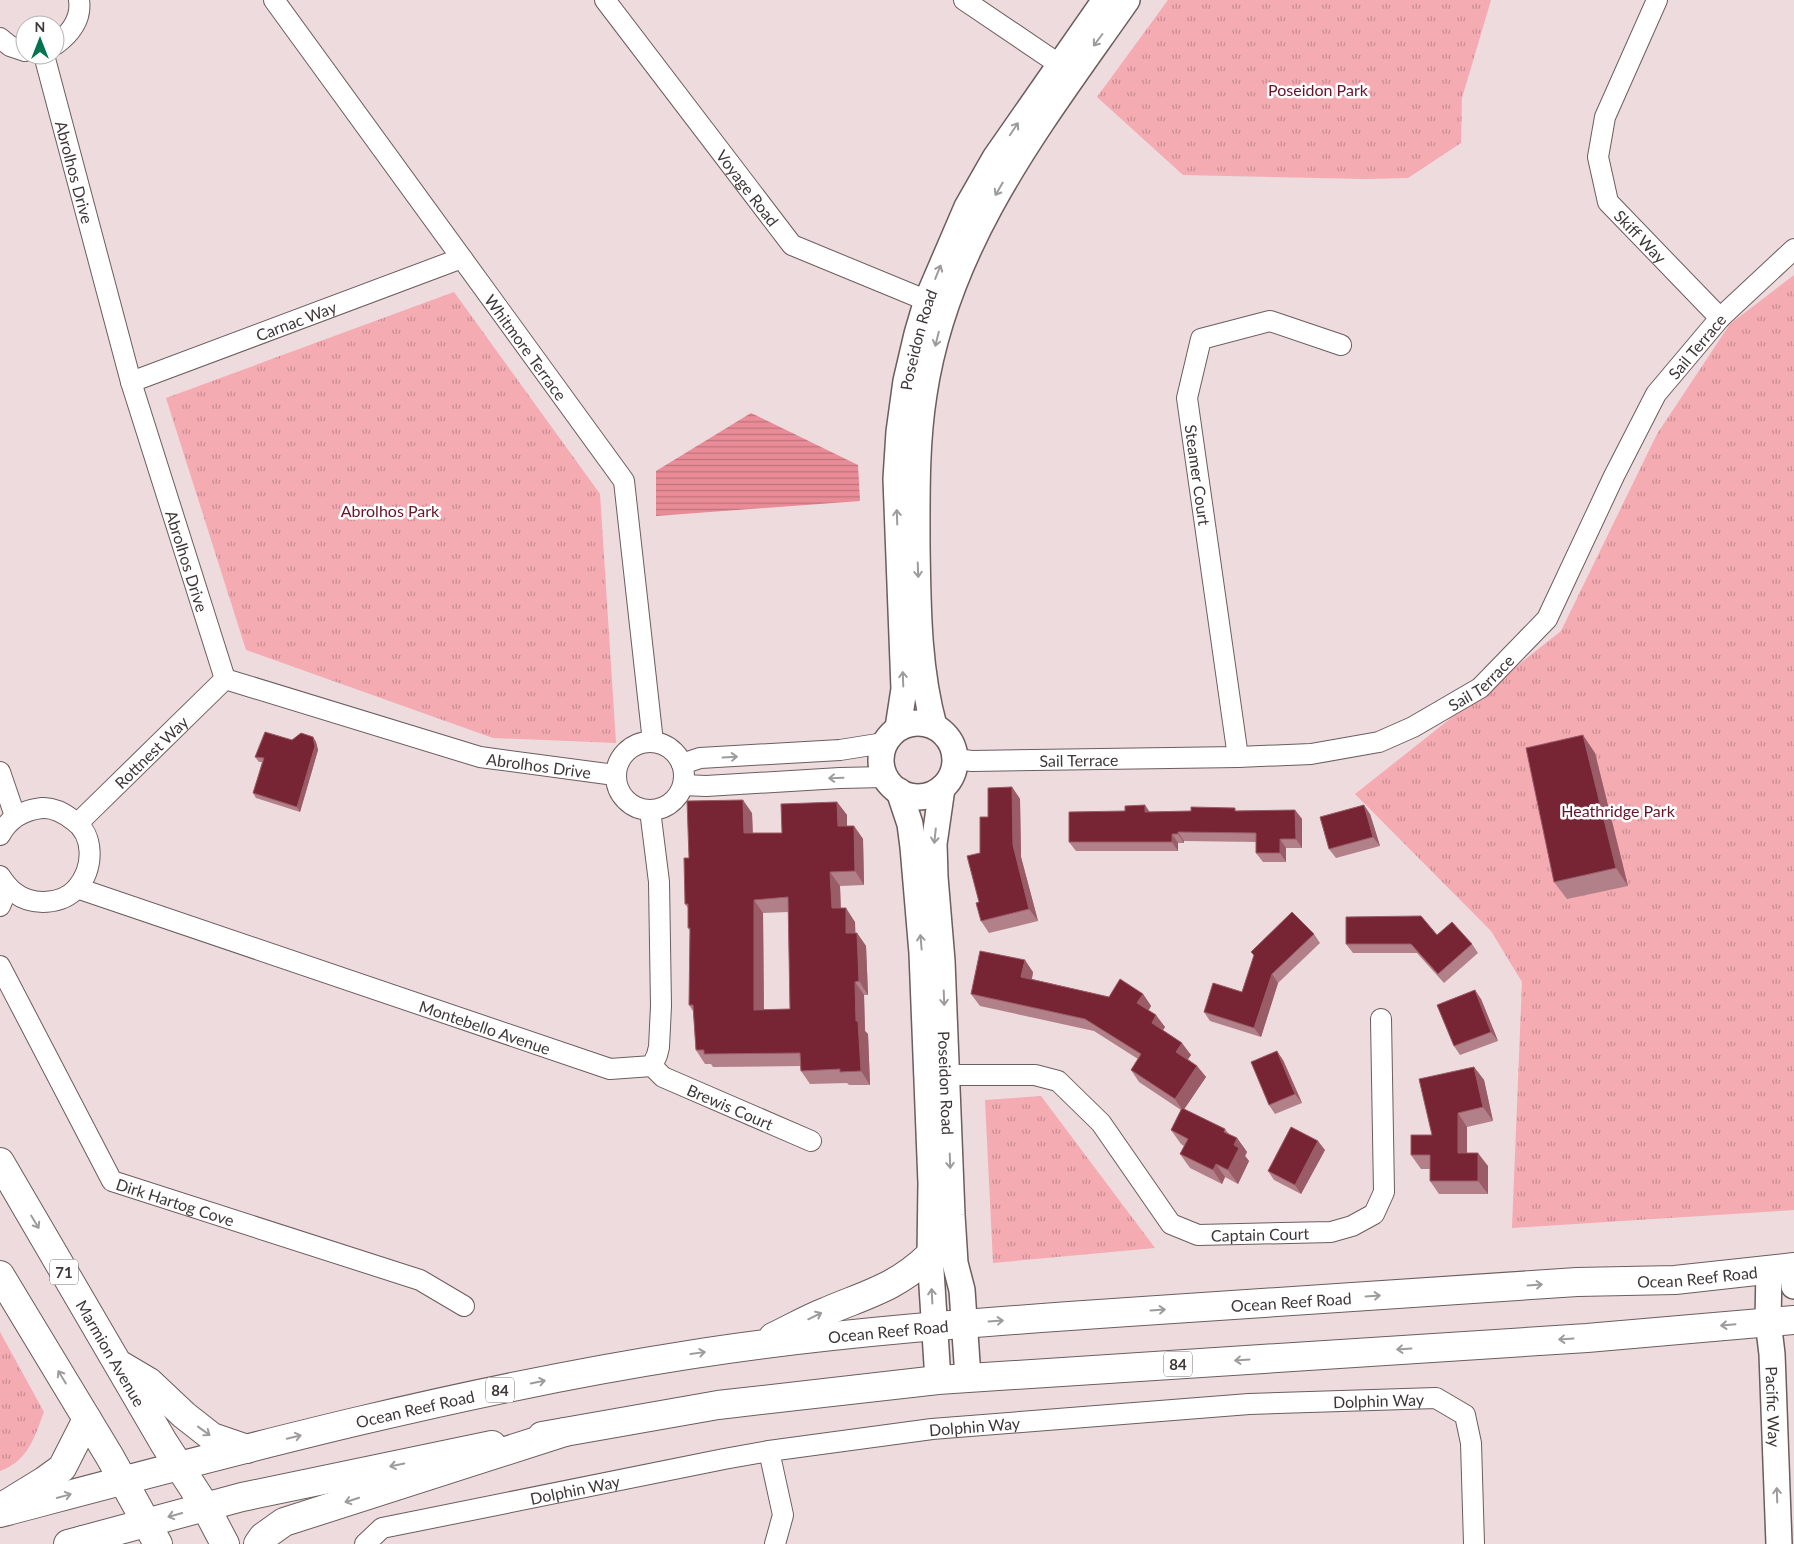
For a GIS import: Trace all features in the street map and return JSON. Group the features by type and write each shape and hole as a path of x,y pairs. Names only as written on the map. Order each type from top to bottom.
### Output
{"main road":[{"name":"Marmion Avenue","path":"0,1162 205,1506 225,1544"},
{"path":"756,1346 824,1312 886,1288 914,1270 930,1255"},
{"name":"Ocean Reef Road","path":"0,1513 123,1480 453,1399 670,1358 756,1346 933,1326 1577,1282 1675,1280 1787,1272"},
{"path":"0,1275 123,1480 152,1534"},
{"name":"84","path":"205,1506 565,1432 718,1405 968,1377 1587,1338 1781,1320"},
{"path":"119,1364 149,1382 184,1415 212,1437 247,1449"},
{"path":"0,1508 62,1468 87,1419"},
{"path":"258,1544 263,1537 284,1522 565,1432"},
{"path":"81,1543 152,1534 205,1506"}],"street":[{"path":"65,38 76,23 80,0"},
{"name":"Whitmore Terrace","path":"274,0 624,480 653,742"},
{"name":"Voyage Road","path":"605,0 792,244 936,304"},
{"path":"964,0 1067,69"},
{"name":"Poseidon Road","path":"1067,69 1105,0"},
{"name":"Poseidon Road","path":"934,726 922,669 917,498 919,433 936,304 967,207 994,158 1127,0"},
{"name":"Skiff Way","path":"1657,0 1605,117 1598,157 1608,202 1720,318"},
{"path":"0,38 15,48"},
{"name":"Abrolhos Drive","path":"47,65 130,382 225,679 480,756 615,775"},
{"name":"Sail Terrace","path":"955,759 1238,757 1310,754 1379,742 1413,728 1480,688 1547,619 1614,476 1656,394 1720,318 1794,249"},
{"name":"Carnac Way","path":"130,382 462,258"},
{"name":"Poseidon Road","path":"891,736 904,689 896,480 899,432 908,372 917,334 936,304"},
{"name":"Steamer Court","path":"1238,757 1187,398 1202,339 1270,321 1341,345"},
{"name":"Rottnest Way","path":"78,823 225,679"},
{"path":"682,764 700,758 840,750 891,736 916,722 934,726 942,732 954,749 955,759 952,776 942,788 928,796 913,796 892,784 840,778 706,786 683,784"},
{"path":"891,736 880,757 892,784"},
{"path":"642,742 653,742 664,744 673,750 682,764 683,784 679,794 669,804 660,809 636,808 625,800 617,788 615,775 620,759 627,750 642,742"},
{"path":"0,772 15,816"},
{"name":"Poseidon Road","path":"892,784 910,824 914,848 922,953 937,1075 955,1263 962,1290 968,1377"},
{"name":"Poseidon Road","path":"938,1380 933,1326 930,1255 931,1183 942,961 934,844 942,788"},
{"path":"0,835 5,826 15,816 30,809 46,808 62,812 78,823 87,837 90,853 88,870 77,888 64,898 48,902 31,901 16,894 4,881"},
{"path":"650,810 659,882 661,1006 659,1047 652,1066"},
{"path":"0,906 4,881"},
{"name":"Montebello Avenue","path":"77,888 610,1069 652,1066"},
{"name":"Dirk Hartog Cove","path":"0,966 112,1181 420,1280 464,1306"},
{"name":"Captain Court","path":"937,1075 1035,1075 1058,1081 1101,1123 1171,1224 1198,1235 1331,1232 1352,1226 1374,1214 1384,1192 1381,1019"},
{"name":"Brewis Court","path":"652,1066 663,1077 811,1141"},
{"name":"Pacific Way","path":"1779,1544 1772,1354 1781,1320 1787,1272"},
{"name":"Dolphin Way","path":"365,1544 382,1528 769,1451 932,1429 1249,1404 1436,1398 1465,1415 1471,1443 1474,1544"},
{"path":"769,1451 783,1515 775,1544"}],"green space":[{"name":"Poseidon Park","path":"1168,0 1491,0 1462,98 1461,143 1408,178 1366,179 1183,175 1097,97"},
{"name":"Heathridge Park","path":"1794,275 1794,1210 1512,1228 1522,982 1491,931 1355,794 1561,631 1657,434 1730,324"},
{"name":"Abrolhos Park","path":"454,292 600,494 616,743 493,738 246,650 166,398"},
{"path":"1041,1096 1155,1248 993,1263 985,1100"},
{"path":"0,1332 44,1412 29,1448 24,1455 10,1467 0,1471"}],"shaded area":[{"path":"751,413 858,465 860,501 656,516 656,471"}],"building":[{"path":"265,732 292,740 301,733 313,737 315,746 297,807 253,793 264,758 255,757"},
{"path":"1583,735 1616,868 1554,882 1526,748"},
{"path":"1012,787 1013,845 1029,909 981,921 976,903 979,902 967,856 980,853 980,817 988,817 988,788"},
{"path":"743,800 744,833 782,833 781,804 837,802 838,826 854,826 855,871 830,872 832,908 846,908 846,933 857,933 859,981 855,982 856,1021 858,1021 861,1071 840,1072 840,1069 801,1071 800,1053 704,1054 704,1050 696,1050 693,1005 689,1005 690,928 688,928 688,904 685,904 684,858 689,858 687,801","holes":["788,897 790,1009 754,1010 754,900"]},
{"path":"1145,805 1145,812 1191,811 1191,807 1235,808 1235,811 1295,810 1296,839 1280,839 1280,853 1256,853 1256,833 1178,832 1178,834 1172,834 1172,842 1069,842 1069,812 1125,811 1125,806"},
{"path":"1364,805 1373,837 1329,849 1320,817"},
{"path":"1292,912 1314,934 1272,974 1254,1028 1204,1012 1213,983 1242,992 1254,955 1251,952"},
{"path":"1421,916 1437,935 1452,922 1472,944 1438,974 1411,944 1346,944 1346,917"},
{"path":"980,951 1025,960 1021,977 1109,997 1120,979 1143,994 1137,1003 1156,1015 1152,1023 1182,1043 1176,1052 1197,1066 1175,1099 1131,1070 1141,1054 1085,1019 971,994"},
{"path":"1475,990 1491,1032 1454,1046 1437,1005"},
{"path":"1277,1051 1295,1094 1269,1105 1251,1062"},
{"path":"1474,1067 1483,1107 1458,1113 1458,1153 1478,1153 1478,1181 1430,1181 1430,1155 1411,1155 1411,1135 1432,1135 1419,1079"},
{"path":"1182,1108 1225,1129 1224,1132 1237,1138 1234,1145 1239,1148 1228,1170 1216,1164 1213,1170 1180,1154 1188,1139 1171,1130"},
{"path":"1291,1127 1318,1141 1295,1185 1268,1171"}]}
